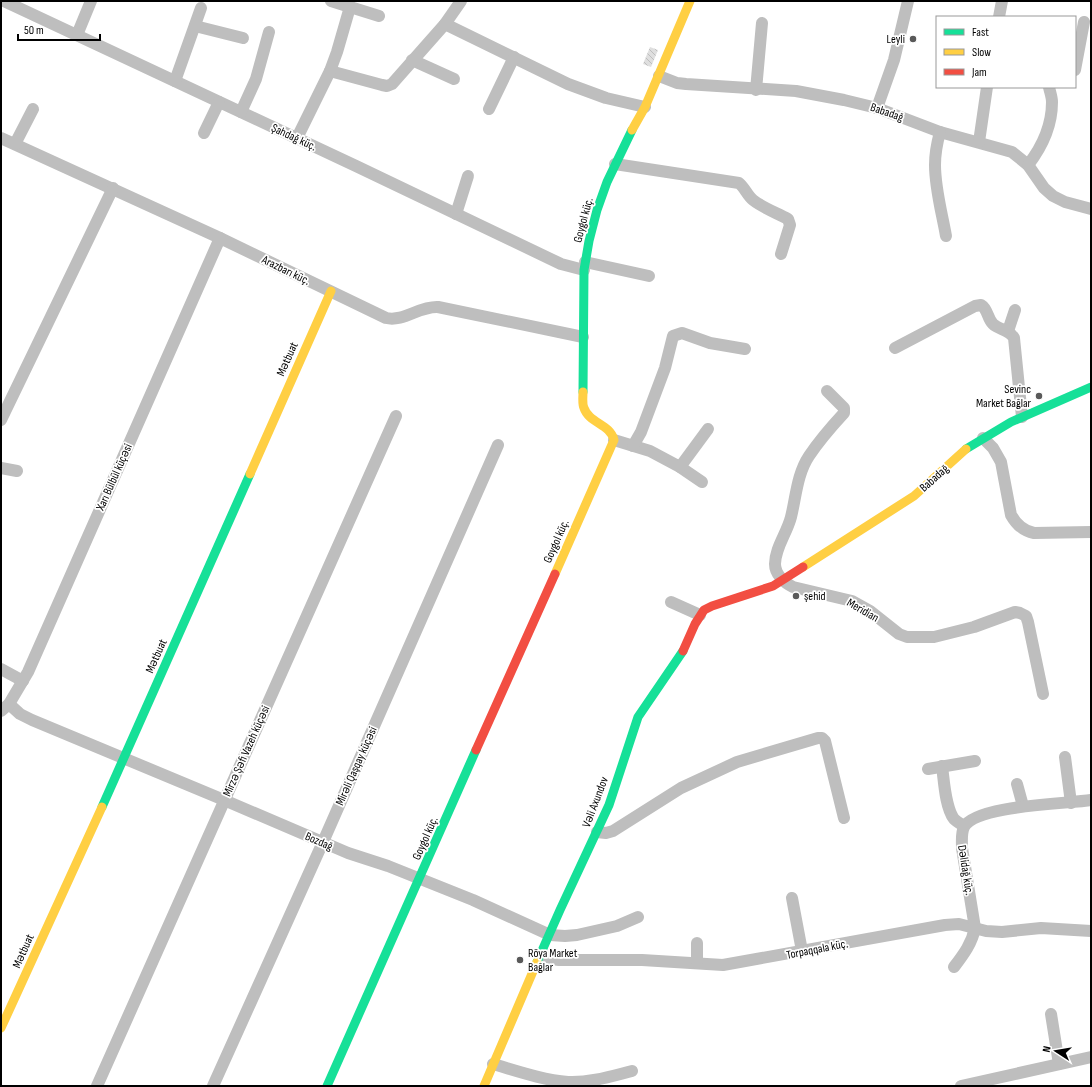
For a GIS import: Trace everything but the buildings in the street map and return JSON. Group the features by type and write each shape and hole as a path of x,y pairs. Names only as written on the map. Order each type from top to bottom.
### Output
{"street":[{"name":"Şahdağ küç.","path":"4,1 297,138 561,264 585,266 649,276"},
{"path":"78,35 91,1"},
{"path":"331,1 379,16"},
{"path":"330,71 386,86 392,84 445,24 461,1"},
{"name":"Goygol küç.","path":"327,1086 614,440 611,432 588,414 583,407 585,266 589,241 597,210 607,182 645,107 690,1"},
{"path":"877,108 896,54 908,1"},
{"path":"999,16 1002,1"},
{"path":"297,138 330,71 350,7"},
{"path":"175,81 201,8"},
{"path":"1076,65 1084,22"},
{"path":"756,90 762,23"},
{"path":"445,24 568,84 606,98 645,107"},
{"path":"195,26 243,38"},
{"path":"241,112 256,79 269,32"},
{"path":"489,109 514,57"},
{"path":"412,60 454,80"},
{"name":"Babadağ","path":"659,76 686,84 756,90 796,91 817,94 877,108 940,132 1012,152 1028,165 1044,188 1053,196 1065,202 1091,209"},
{"path":"979,142 987,88"},
{"path":"1028,165 1044,141 1050,123 1052,102 1049,88"},
{"path":"204,133 219,102"},
{"path":"15,144 33,109"},
{"path":"940,132 936,150 935,166 946,236"},
{"name":"Arazbarı küç.","path":"2,141 15,144 113,188 386,318 399,318 424,308 438,307 583,337"},
{"path":"615,164 739,183 754,201 788,219 790,225 781,254"},
{"path":"456,214 468,176"},
{"path":"1,420 113,188"},
{"name":"Xarı Bülbül küçəsi","path":"5,707 23,681 220,238"},
{"name":"Mətbuat","path":"1,1028 124,758 330,291"},
{"path":"895,348 978,305 983,306 993,324 1008,332 1014,338 1022,417"},
{"path":"1008,332 1015,310"},
{"path":"634,446 641,432 665,368 673,336 682,333 710,343 745,349"},
{"name":"Babadağ","path":"782,580 914,496 962,453 983,438 1022,417 1091,387"},
{"path":"671,602 700,615 708,607 764,590 782,580 775,568 776,560 791,518 802,470 808,456 844,413 844,408 827,391"},
{"name":"Mirzə Şəfi Vazeh küçəsi","path":"97,1086 396,416"},
{"path":"680,467 708,429"},
{"path":"983,438 993,448 1002,462 1011,515 1015,522 1027,531 1034,533 1091,532"},
{"path":"614,440 650,451 680,467 702,482"},
{"name":"Mirəli Qaşqay küçəsi","path":"213,1086 323,842 498,445"},
{"path":"1,468 17,470"},
{"name":"Meridian","path":"782,580 792,587 852,601 870,612 899,634 907,637 934,637 974,627 1009,613 1020,613 1026,616 1028,622 1043,694"},
{"name":"Vəli Axundov","path":"484,1086 541,954 614,792 638,717 681,655 700,615"},
{"path":"1,669 23,681"},
{"name":"Bozdağ","path":"5,707 32,720 348,853 388,866 472,900 550,935 577,935 617,926 638,917"},
{"path":"597,832 606,833 613,831 681,788 737,762 818,738 822,738 825,741 844,818"},
{"path":"1065,757 1072,803"},
{"path":"928,769 975,761"},
{"path":"942,766 948,804 955,820 964,826 970,820 987,813 1023,806 1072,803 1091,804"},
{"path":"1017,784 1023,806"},
{"name":"Dəlidağ küç.","path":"954,968 973,939 975,928 962,848 961,835 964,826"},
{"path":"792,898 802,951"},
{"name":"Torpaqqala küç.","path":"541,954 552,959 559,960 642,960 723,965 945,925 959,924 986,931 1002,932 1041,928 1091,931"},
{"path":"697,942 697,963"},
{"path":"1050,1014 1059,1064"},
{"path":"961,1086 1091,1057"},
{"path":"493,1064 544,1078 569,1082 594,1080 632,1071"}],"traffic: fast":[{"path":"583,392 584,270 589,241 597,210 607,182 632,130"},
{"path":"966,449 1011,422 1091,387"},
{"path":"102,807 250,474"},
{"path":"537,962 609,805 638,717 683,651"},
{"path":"327,1086 476,750"}],"traffic: slow":[{"path":"632,130 645,107 690,1"},
{"path":"250,474 331,291"},
{"path":"555,574 614,440 608,430 590,417 587,413 583,405 583,392"},
{"path":"803,567 914,496 966,449"},
{"path":"1,1028 102,807"},
{"path":"484,1086 537,962"}],"traffic: jam":[{"path":"683,651 695,624 704,610 773,586 803,567"},
{"path":"476,750 555,574"}],"place":[{"name":"Leyli","path":"913,39"},
{"name":"Sevinc Market Bağlar","path":"1039,396"},
{"name":"şehid","path":"796,596"},
{"name":"Röya Market Bağlar","path":"520,960"}]}
